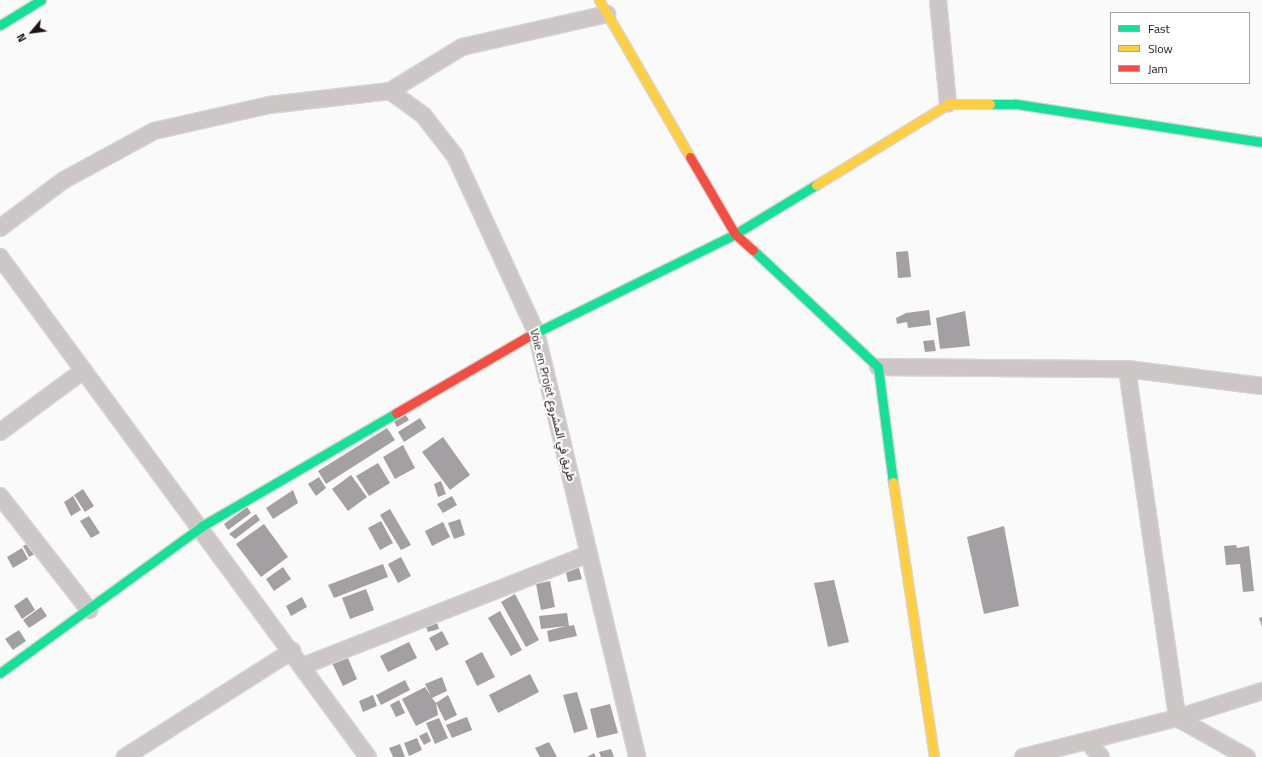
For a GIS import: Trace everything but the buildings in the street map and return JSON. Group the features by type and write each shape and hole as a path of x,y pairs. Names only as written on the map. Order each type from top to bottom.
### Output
{"street":[{"path":"0,26 41,0"},
{"path":"599,0 735,234 878,367 916,653 934,757"},
{"path":"938,0 948,104"},
{"path":"0,228 64,180 154,131 269,105 390,91 462,47 607,14"},
{"name":"Voie en Projet طريق في المشروع","path":"390,91 423,115 455,156 536,332 637,757"},
{"path":"0,673 89,610 202,526 536,332 735,234 948,104 1016,104 1262,142"},
{"path":"0,257 202,526 368,757"},
{"path":"878,367 1127,370 1262,386"},
{"path":"0,432 84,370"},
{"path":"1127,370 1177,718"},
{"path":"0,496 89,610"},
{"path":"303,666 589,554"},
{"path":"125,757 292,651"},
{"path":"1023,757 1177,718 1262,691"},
{"path":"1177,718 1247,757"},
{"path":"1087,741 1101,757"}],"traffic: fast":[{"path":"0,25 41,0"},
{"path":"990,104 1016,104 1262,142"},
{"path":"527,337 735,234 816,185"},
{"path":"753,250 878,367 893,482"},
{"path":"0,673 202,526 396,413"}],"traffic: slow":[{"path":"599,0 690,157"},
{"path":"816,185 948,104 990,104"},
{"path":"893,482 934,757"}],"traffic: jam":[{"path":"690,157 735,234 753,250"},
{"path":"396,413 527,337"}]}
